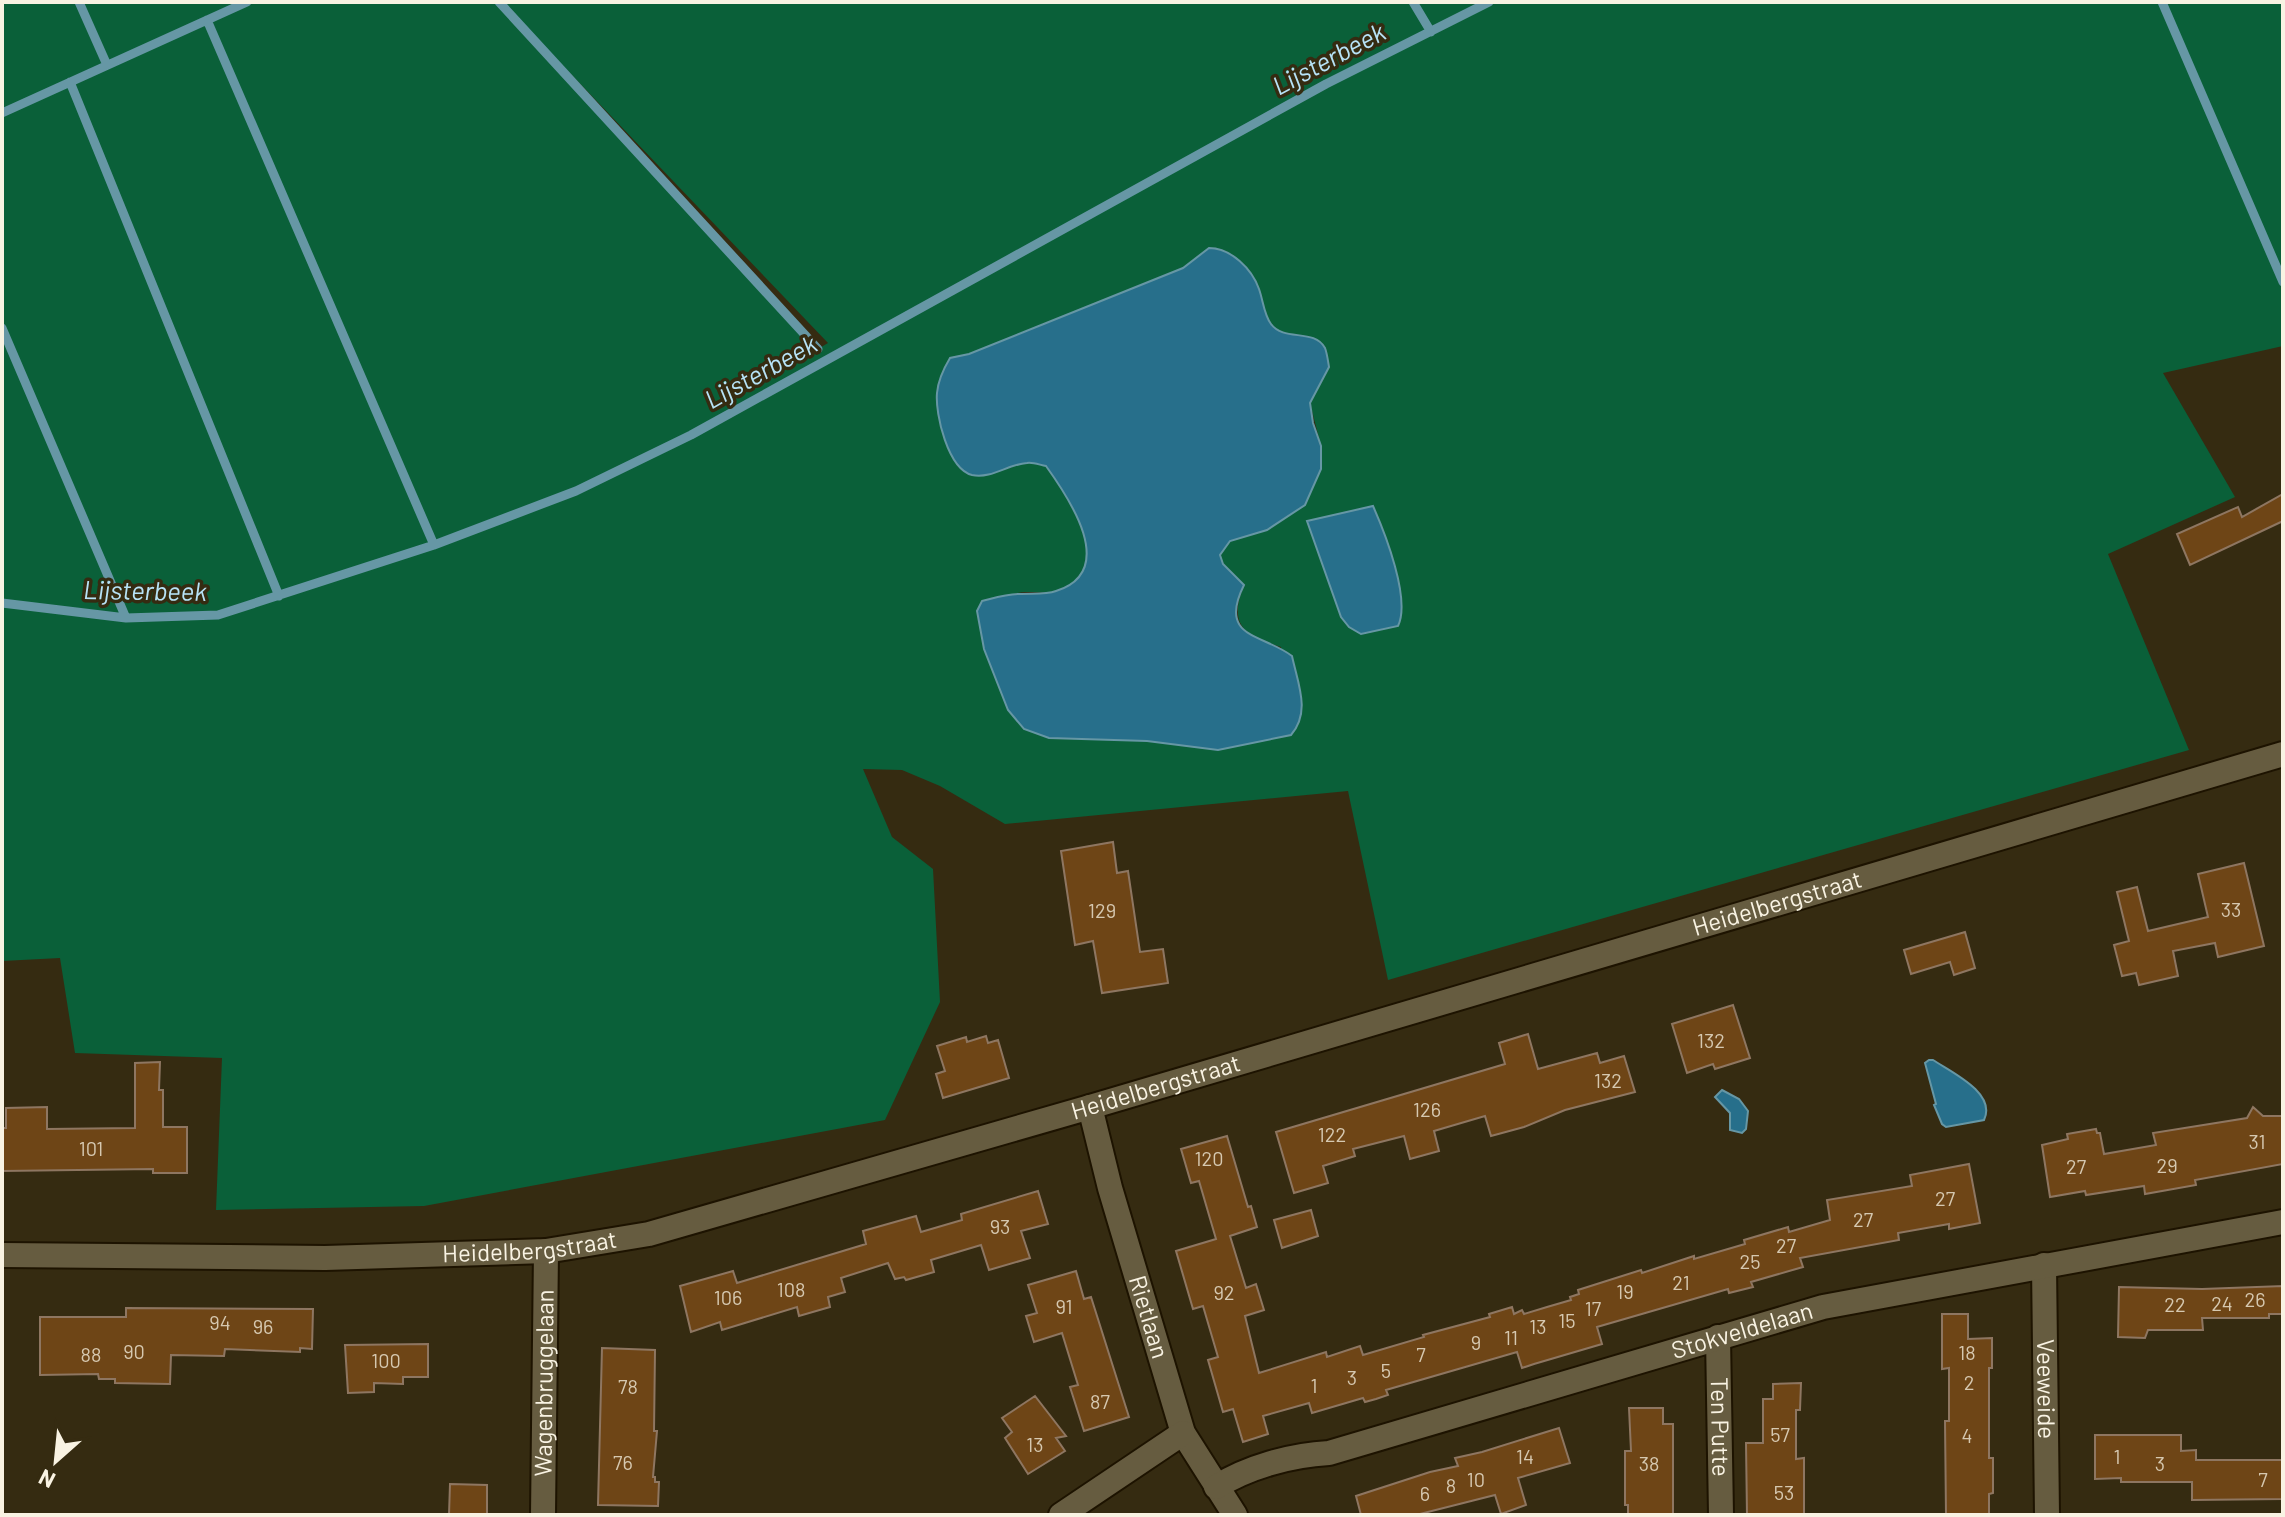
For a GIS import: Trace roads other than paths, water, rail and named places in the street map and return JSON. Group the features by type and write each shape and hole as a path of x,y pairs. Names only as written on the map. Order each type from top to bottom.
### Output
{"street":[{"name":"Heidelbergstraat","path":"2,1255 325,1258 546,1251 649,1234 1090,1107 2283,754"},
{"name":"Rietlaan","path":"1090,1107 1110,1188 1183,1433 1235,1515"},
{"name":"Stokveldelaan","path":"1216,1487 1234,1476 1304,1454 1329,1453 1823,1307 2283,1222"},
{"name":"Wagenbruggelaan","path":"543,1515 546,1251"},
{"name":"Veeweide","path":"2044,1265 2047,1515"},
{"name":"Ten Putte","path":"1718,1337 1721,1515"},
{"path":"1061,1515 1183,1433"}],"water":[{"path":"1209,248 1233,256 1246,267 1259,289 1271,324 1283,333 1314,338 1320,342 1325,348 1329,367 1310,403 1321,446 1321,469 1305,505 1267,530 1230,541 1220,555 1223,564 1244,585 1237,603 1236,616 1240,625 1257,638 1292,656 1301,697 1300,717 1291,735 1218,750 1147,741 1049,738 1024,729 1008,710 984,649 977,611 982,601 1009,595 1052,592 1075,581 1084,568 1087,551 1083,533 1076,514 1046,466 1020,464 979,476 964,471 956,463 941,427 937,402 940,379 950,358 969,354 1183,268"},
{"path":"1373,506 1395,566 1401,614 1398,626 1361,634 1349,627 1341,617 1307,521"},
{"path":"1929,1060 1960,1077 1978,1092 1986,1110 1984,1120 1946,1127 1942,1124 1934,1105 1925,1063"},
{"path":"1722,1090 1739,1099 1748,1111 1746,1129 1742,1133 1730,1130 1730,1113 1715,1097"}],"waterway":[{"path":"79,2 107,65"},
{"path":"2,113 247,2"},
{"path":"499,2 818,349"},
{"path":"1413,2 1431,32"},
{"name":"Lijsterbeek","path":"2,603 126,618 218,615 434,545 576,491 691,435 1326,84 1489,2"},
{"path":"2162,2 2283,282"},
{"path":"207,20 434,545"},
{"path":"70,82 279,596"},
{"path":"2,328 126,618"}]}
